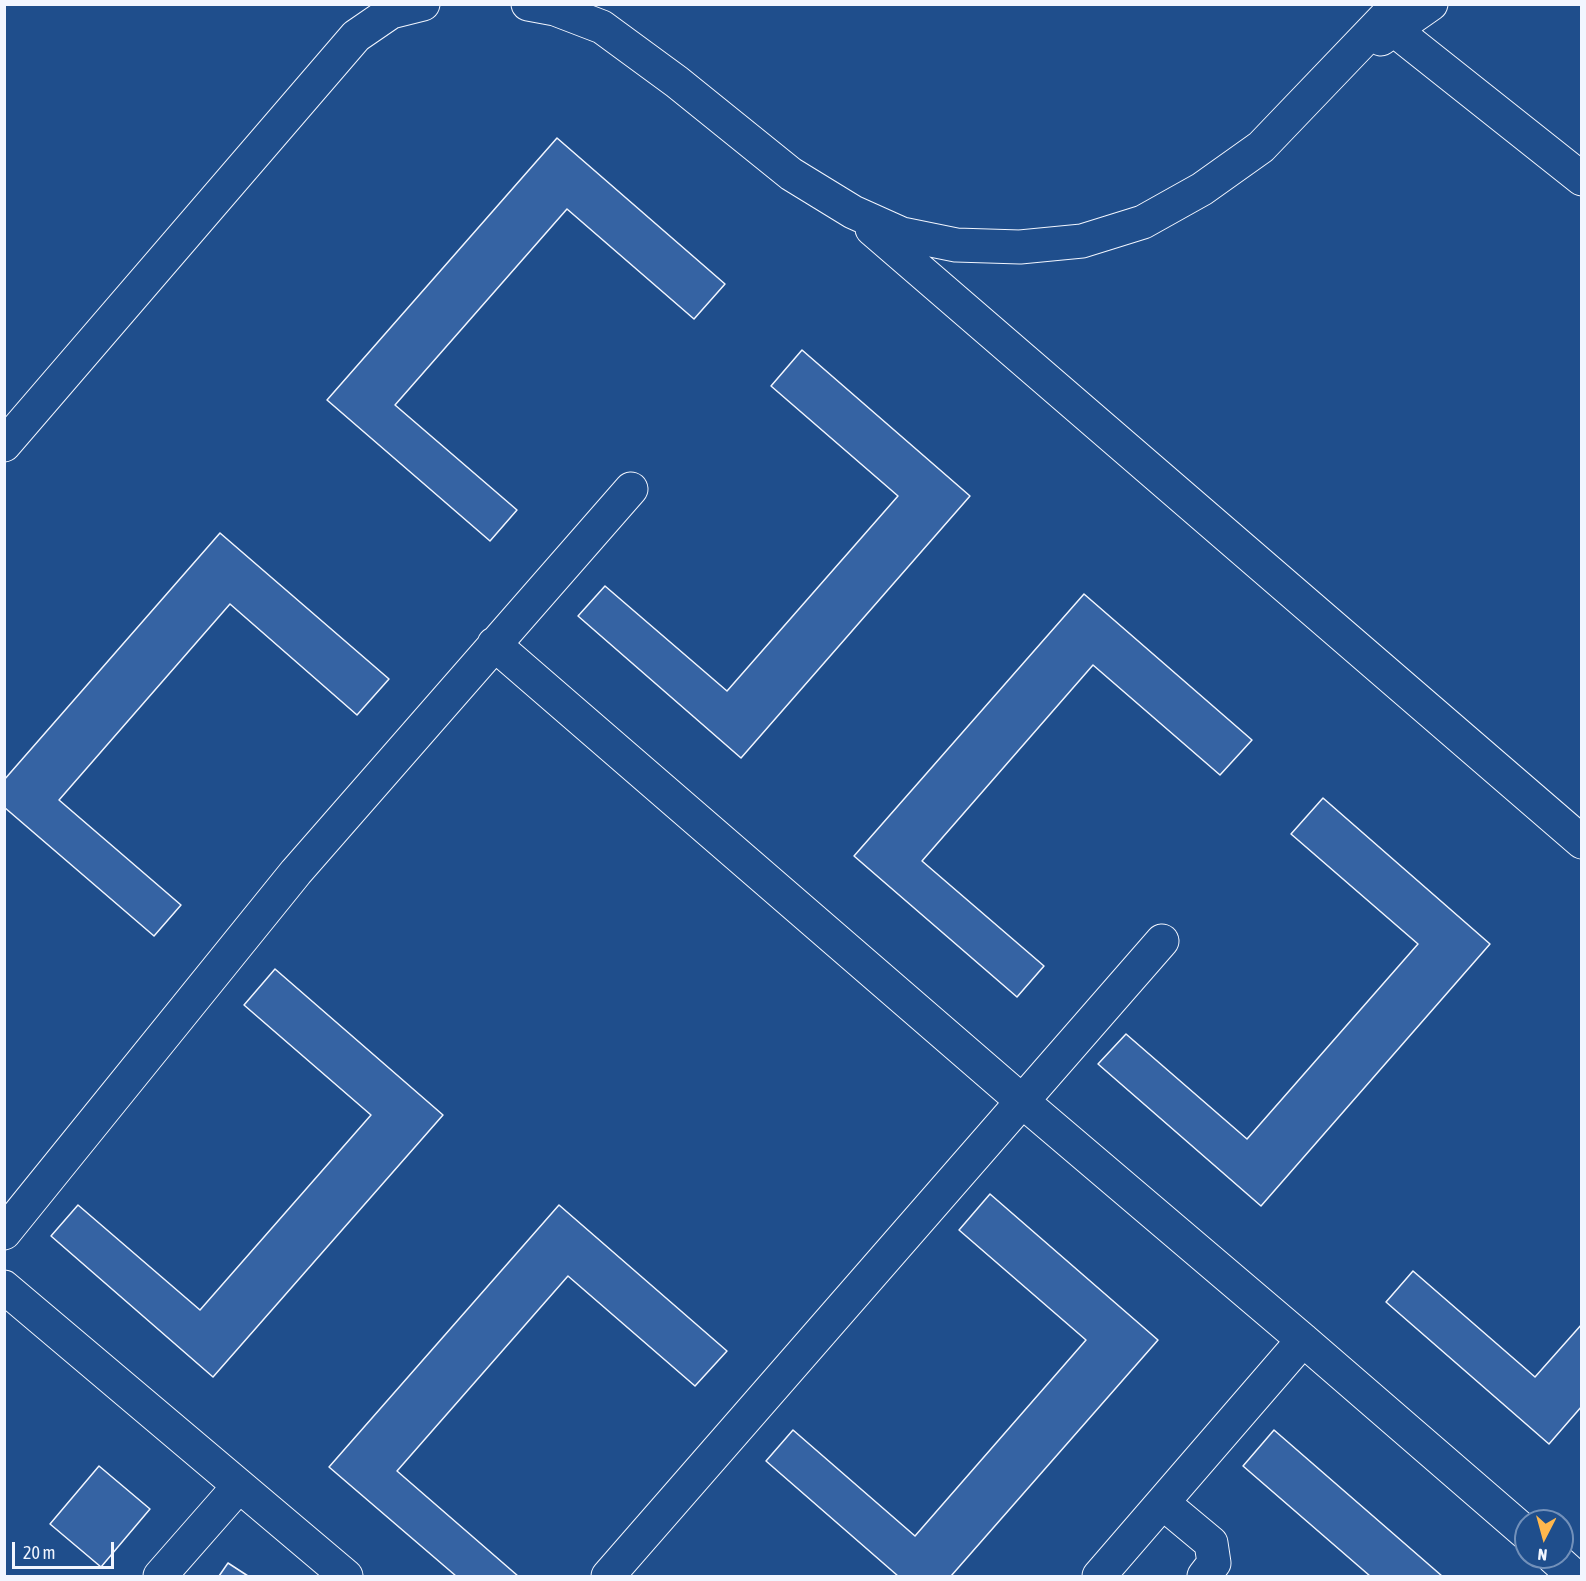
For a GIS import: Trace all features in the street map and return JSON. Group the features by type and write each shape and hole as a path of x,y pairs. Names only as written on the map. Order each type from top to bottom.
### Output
{"street":[{"path":"4,445 356,36 391,12 423,4"},
{"path":"528,4 555,9 602,27 677,82 791,174 853,212 902,234 956,244 1020,247 1082,241 1143,222 1202,189 1261,147 1391,19 1431,4"},
{"path":"1391,19 1581,179"},
{"path":"853,212 1581,842"},
{"path":"4,1233 296,872 631,489"},
{"path":"494,644 1514,1523"},
{"path":"608,1576 1162,941"},
{"path":"4,1287 346,1576"},
{"path":"1099,1576 1303,1340"},
{"path":"160,1576 239,1486"},
{"path":"1163,1503 1211,1543 1214,1563 1204,1576"}],"building":[{"path":"557,138 725,284 694,319 567,209 395,405 517,510 490,541 327,400"},
{"path":"802,350 970,496 741,758 578,616 605,586 727,691 898,496 771,386"},
{"path":"220,533 389,679 357,715 230,604 59,800 181,905 154,936 4,807 4,780"},
{"path":"1084,594 1252,740 1220,775 1093,665 922,861 1044,966 1017,997 854,856"},
{"path":"1323,798 1490,944 1261,1206 1098,1064 1126,1034 1247,1139 1418,944 1291,834"},
{"path":"275,969 443,1115 213,1377 51,1236 78,1205 200,1310 371,1115 244,1005"},
{"path":"990,1194 1158,1340 951,1576 898,1576 766,1461 793,1430 915,1536 1086,1340 959,1230"},
{"path":"559,1205 727,1351 695,1386 568,1276 397,1471 518,1576 456,1576 329,1467"},
{"path":"1413,1271 1535,1377 1582,1324 1582,1406 1549,1444 1386,1302"},
{"path":"1274,1430 1442,1576 1370,1576 1243,1466"},
{"path":"99,1466 150,1509 101,1567 50,1524"},
{"path":"228,1563 248,1576 219,1576"}]}
